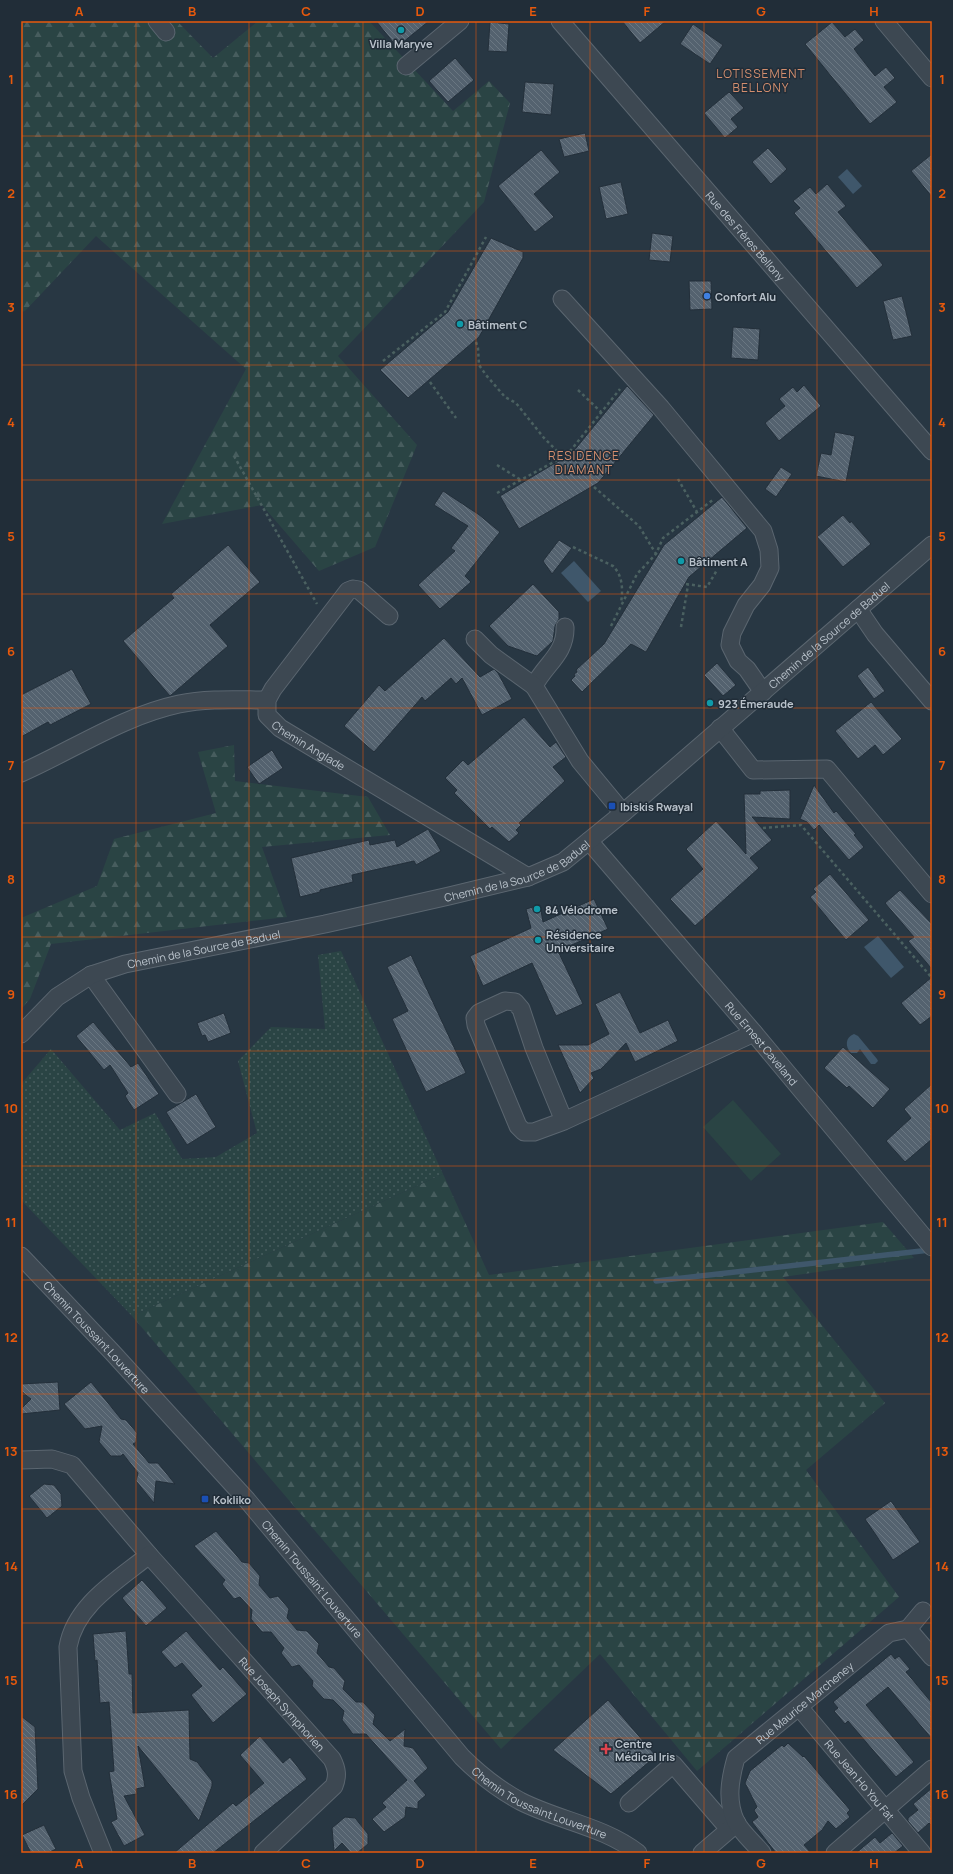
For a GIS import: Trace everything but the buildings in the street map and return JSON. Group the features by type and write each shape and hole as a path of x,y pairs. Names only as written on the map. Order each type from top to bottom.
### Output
{"street":[{"path":"406,66 460,21"},
{"name":"Rue des Frères Bellony","path":"560,21 932,451"},
{"path":"884,21 932,78"},
{"path":"562,299 630,376 661,408 763,531 769,550 770,568 762,585 746,605 732,633 730,645 738,661 748,669 763,692"},
{"name":"Chemin de la Source de Baduel","path":"21,1034 56,997 91,975 125,964 325,924 528,877 563,862 623,813 932,545"},
{"path":"21,773 139,715 181,704 221,700 268,700 274,689 346,592 353,589 363,592 389,616"},
{"path":"858,609 875,634 932,701"},
{"path":"534,686 538,678 563,646 565,627"},
{"path":"475,639 491,655 534,686 580,761 623,813"},
{"name":"Chemin Anglade","path":"268,700 267,715 280,728 528,877"},
{"path":"720,728 753,770 827,769 932,894"},
{"name":"Rue Ernest Caveland","path":"589,841 754,1033 928,1242"},
{"path":"91,975 177,1094"},
{"path":"564,1120 534,1048 521,1008 514,1002 505,1001 479,1013 475,1018 476,1025 518,1126 524,1132 534,1132 564,1120 754,1033"},
{"name":"Chemin Toussaint Louverture","path":"21,1256 112,1352 247,1500 462,1757 475,1770 489,1782 521,1801 602,1832 619,1840 638,1853"},
{"name":"Rue Joseph Symphorien","path":"21,1460 52,1459 72,1465 149,1555 326,1752 334,1764 337,1778 329,1792 263,1853"},
{"path":"103,1853 81,1798 73,1771 69,1641 75,1622 94,1600 149,1555"},
{"path":"923,1611 908,1630 932,1657"},
{"name":"Rue Maurice Marcheney","path":"733,1826 730,1804 730,1780 736,1758 889,1633 908,1630"},
{"name":"Rue Jean Ho You Fat","path":"799,1707 922,1853"},
{"path":"630,1802 673,1764 733,1826 762,1853"},
{"path":"835,1853 932,1769"},
{"path":"702,1853 733,1826"}],"path":[{"path":"383,361 445,312 486,237"},
{"path":"476,342 478,348 479,365 486,375 505,397 516,403 544,438 563,456"},
{"path":"498,493 571,450 630,376"},
{"path":"430,382 456,418"},
{"path":"578,390 601,412"},
{"path":"234,456 326,620"},
{"path":"497,465 521,480"},
{"path":"678,479 697,512"},
{"path":"594,487 639,526 656,554"},
{"path":"611,626 637,574 656,554 663,538 727,488"},
{"path":"573,547 613,566 617,570 623,590 621,605"},
{"path":"681,627 687,584 707,588 717,570"},
{"path":"763,828 801,825 932,978"}],"green space":[{"path":"21,21 177,21 213,58 258,21 369,21 453,111 489,81 510,103 484,202 338,356 417,445 375,547 319,571 262,505 162,524 246,369 96,236 25,311 21,312"},
{"path":"234,745 235,781 368,797 390,835 262,847 287,917 51,944 30,999 21,1009 21,918 97,886 114,839 216,813 198,752"},
{"path":"341,951 443,1174 132,1316 21,1200 21,1084 51,1049 120,1130 155,1113 182,1159 216,1157 257,1133 238,1061 271,1027 325,1029 318,955"},
{"path":"733,1100 781,1154 751,1181 703,1127"},
{"path":"443,1174 489,1275 883,1222 914,1258 783,1277 885,1403 806,1470 899,1597 697,1771 600,1654 501,1749 132,1316"}],"water":[{"path":"847,169 862,186 853,194 838,177"},
{"path":"574,561 601,591 588,602 561,573"},
{"path":"878,936 904,967 891,978 864,947"},
{"path":"854,1034 858,1036 877,1059 878,1061 875,1064 871,1064 860,1049 857,1053 851,1053 849,1051 847,1042 849,1037"}],"waterway":[{"path":"656,1281 930,1250"}],"place":[{"name":"Villa Maryve","path":"401,30"},
{"name":"Confort Alu","path":"707,296"},
{"name":"Bâtiment C","path":"460,324"},
{"name":"Bâtiment A","path":"681,561"},
{"name":"923 Émeraude","path":"710,703"},
{"name":"Ibiskis Rwayal","path":"612,806"},
{"name":"84 Vélodrome","path":"537,909"},
{"name":"Résidence Universitaire","path":"538,940"},
{"name":"Kokliko","path":"205,1499"},
{"name":"Centre Médical Iris","path":"606,1749"}],"district":[{"name":"LOTISSEMENT BELLONY","path":"761,80"},
{"name":"RESIDENCE DIAMANT","path":"584,462"}]}
